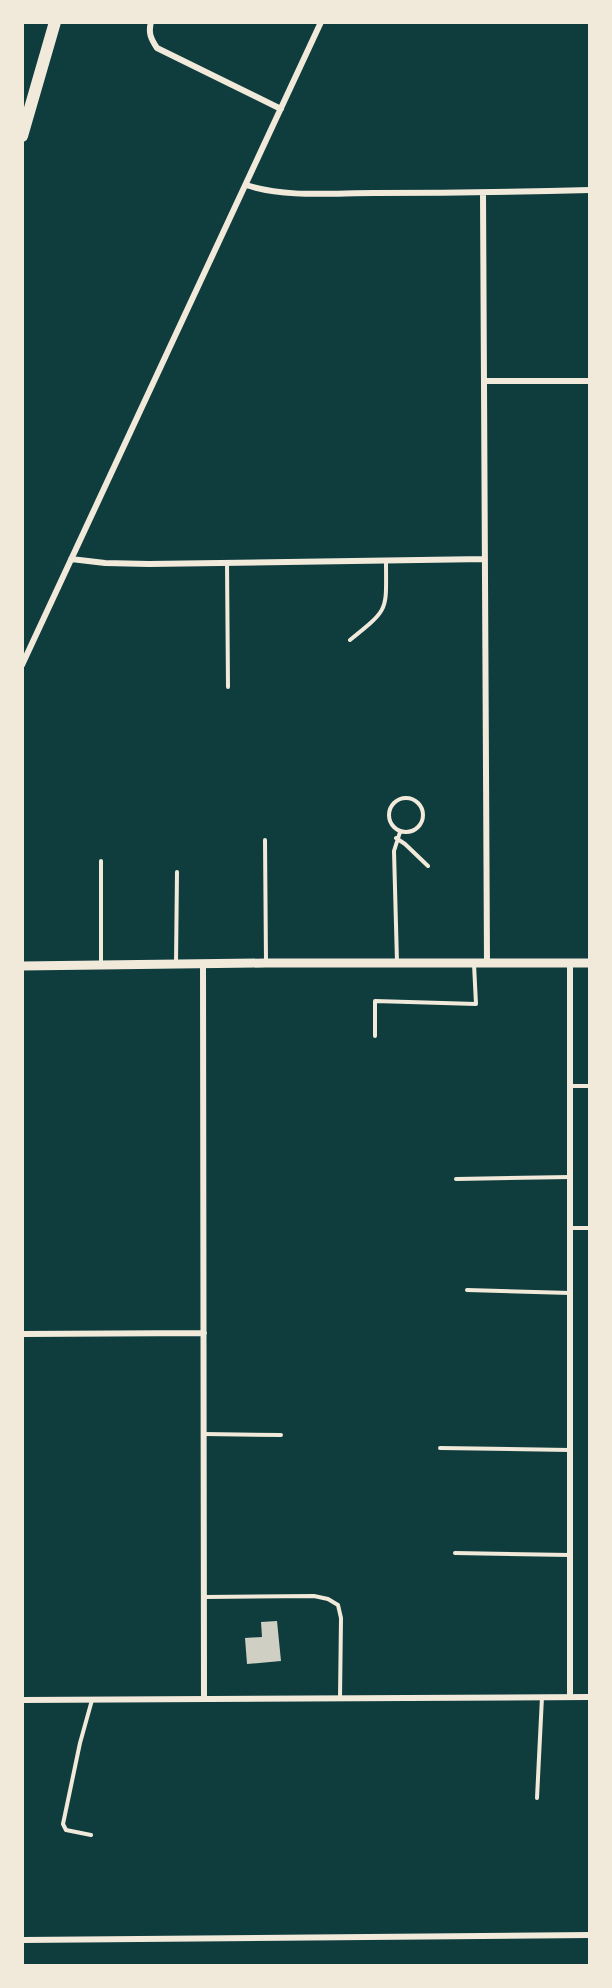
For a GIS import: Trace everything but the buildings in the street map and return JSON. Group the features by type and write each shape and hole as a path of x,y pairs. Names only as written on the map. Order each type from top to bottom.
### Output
{"main road":[{"path":"22,136 55,22"}],"street":[{"path":"150,22 151,40 156,48 281,109"},
{"path":"22,664 321,22"},
{"path":"246,185 280,193 483,193 590,190"},
{"path":"483,193 487,963"},
{"path":"484,381 590,381"},
{"path":"71,559 105,563 485,560"},
{"path":"570,963 570,1697"},
{"path":"22,966 590,963"},
{"path":"203,964 204,1699"},
{"path":"22,1334 204,1333"},
{"path":"22,1700 590,1697"},
{"path":"22,1940 590,1935"}],"lane":[{"path":"350,640 377,619 385,606 386,562"},
{"path":"227,563 228,687"},
{"path":"401,798 413,798 421,805 424,816 420,826 411,832 400,832 391,825 388,814 392,804 401,798"},
{"path":"397,963 394,852 396,838 400,832"},
{"path":"396,838 428,866"},
{"path":"265,840 266,963"},
{"path":"101,861 102,965"},
{"path":"176,964 177,872"},
{"path":"375,1036 375,1001 476,1004 474,963"},
{"path":"570,1086 590,1086"},
{"path":"456,1179 570,1177"},
{"path":"570,1227 590,1228"},
{"path":"468,1290 570,1293"},
{"path":"204,1434 281,1435"},
{"path":"440,1448 570,1450"},
{"path":"455,1553 570,1555"},
{"path":"204,1597 314,1596 328,1599 338,1605 340,1698"},
{"path":"537,1798 542,1697"},
{"path":"90,1835 66,1830 63,1824 80,1743 92,1700"}]}
